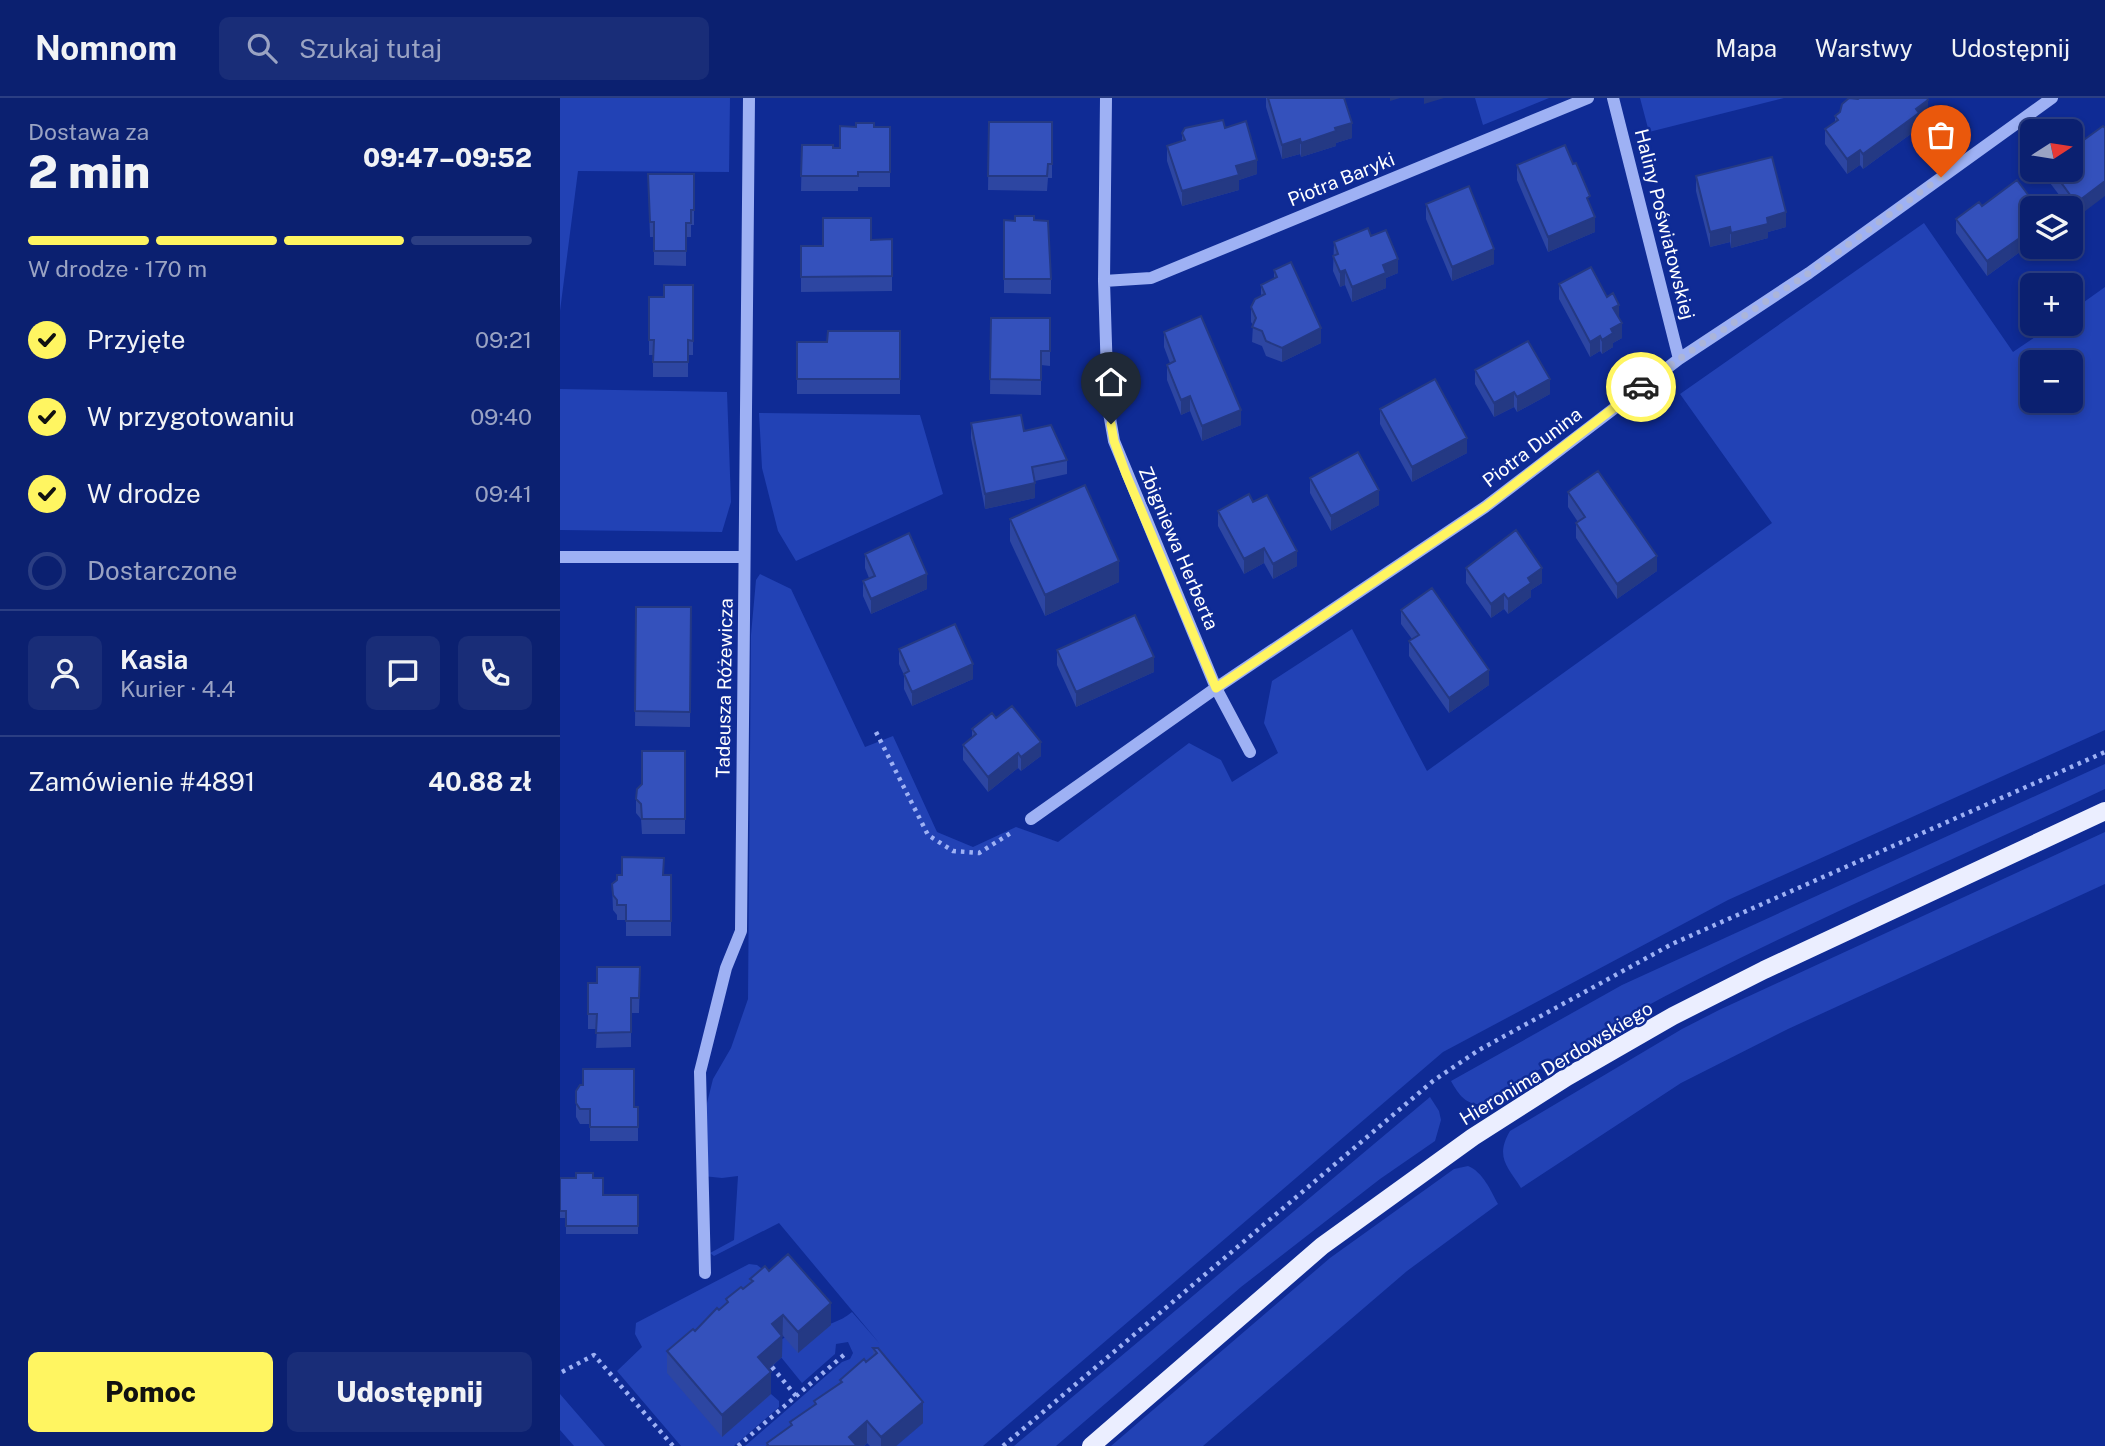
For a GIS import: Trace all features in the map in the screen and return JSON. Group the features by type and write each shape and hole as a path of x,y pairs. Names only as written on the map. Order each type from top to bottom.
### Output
{"main road":[{"name":"Hieronima Derdowskiego","path":"1091,1446 1322,1246 1473,1137 1567,1077 1673,1016 1764,970 2105,811"}],"street":[{"name":"Tadeusza Różewicza","path":"705,1273 700,1072 726,968 741,931 749,98"},
{"name":"Zbigniewa Herberta","path":"1106,98 1104,281 1108,407 1114,441 1216,688 1250,752"},
{"name":"Piotra Baryki","path":"1104,281 1151,278 1588,98"},
{"name":"Haliny Poświatowskiej","path":"1613,98 1679,359"},
{"name":"Piotra Dunina","path":"1031,819 1216,688 1485,507 1679,359 1809,273 2052,98"},
{"path":"560,557 744,557"}],"path":[{"path":"876,732 928,835 953,851 979,853 1031,819"},
{"path":"1003,1446 1433,1081 1479,1050 1672,944 2105,752"},
{"path":"738,1446 845,1354"},
{"path":"562,1372 594,1355 673,1446"},
{"path":"772,1367 796,1396"}],"shaded area":[{"path":"560,98 730,98 729,172 578,171 560,311"},
{"path":"1475,98 1549,98 1483,125"},
{"path":"1640,98 1784,98 1649,132"},
{"path":"1924,223 2013,352 2036,336 2083,336 2083,303 2105,287 2105,730 1728,900 1443,1052 983,1446 896,1446 923,1423 792,1446 745,1446 842,1362 850,1359 853,1353 848,1342 836,1344 835,1354 802,1383 772,1346 791,1335 833,1323 852,1312 880,1344 779,1223 714,1256 710,1253 734,1240 738,1176 703,1176 702,1123 713,1079 731,1048 748,999 751,635 756,580 760,574 791,589 865,747 893,736 937,832 973,847 1016,827 1058,842 1189,743 1221,760 1232,782 1278,753 1264,723 1272,681 1352,629 1427,771 1772,523 1680,394"},
{"path":"560,389 727,392 731,502 722,532 560,530"},
{"path":"759,413 920,415 943,494 796,561 778,531 762,468"},
{"path":"2105,764 2105,789 1794,932 1672,993 1580,1044 1486,1104 1469,1102 1451,1081 1622,985"},
{"path":"2105,832 2105,884 1788,1029 1681,1083 1521,1188 1507,1167 1503,1148 1510,1131 1682,1029"},
{"path":"1430,1097 1441,1120 1435,1141 1380,1179 1241,1287 1056,1446 1014,1446"},
{"path":"1468,1166 1482,1177 1498,1204 1407,1271 1203,1446 1111,1446 1330,1258 1454,1169"},
{"path":"749,1264 757,1265 765,1271 751,1300 771,1394 779,1401 779,1407 734,1446 681,1446 617,1371 642,1347 635,1334 636,1323"},
{"path":"560,1394 605,1446 574,1446 560,1430"}],"building":[{"path":"1268,98 1344,98 1352,123 1301,143 1300,139 1282,145"},
{"path":"1849,98 1928,100 1916,109 1919,113 1863,154 1860,150 1847,159 1825,129 1838,120 1835,116"},
{"path":"1223,120 1225,128 1246,121 1257,160 1236,166 1239,175 1182,191 1167,146 1185,140 1182,133 1185,128"},
{"path":"989,122 1052,122 1052,164 1048,164 1047,176 988,176"},
{"path":"856,123 874,123 874,127 890,127 890,172 858,172 858,176 801,176 802,145 833,145 833,148 840,148 840,126 856,127"},
{"path":"2103,126 2105,128 2105,181 2083,198 2071,196 2061,182 2083,182 2083,141"},
{"path":"1565,145 1590,196 1587,198 1595,217 1548,237 1517,165"},
{"path":"1772,157 1786,212 1767,218 1768,224 1731,233 1730,227 1710,232 1696,176"},
{"path":"648,174 694,174 694,210 691,210 691,223 686,223 686,251 654,251 654,222 650,222"},
{"path":"2017,180 2029,196 2020,196 2020,238 1987,261 1956,219 1979,202 1982,206"},
{"path":"1469,186 1494,249 1452,267 1426,204"},
{"path":"1015,216 1034,216 1034,220 1048,221 1051,279 1004,279 1004,220 1015,221"},
{"path":"823,218 871,218 871,240 892,239 892,276 801,277 801,246 823,246"},
{"path":"1368,228 1371,236 1386,230 1398,259 1383,265 1386,273 1352,287 1345,270 1340,272 1333,256 1338,254 1334,242"},
{"path":"1291,262 1321,328 1282,348 1266,341 1262,331 1252,327 1256,318 1251,307 1255,299 1265,294 1261,285 1277,277 1274,270"},
{"path":"1591,267 1607,297 1613,293 1619,305 1613,308 1622,323 1611,329 1613,333 1602,340 1600,336 1590,342 1559,284"},
{"path":"664,285 693,285 693,341 688,340 688,362 653,362 654,340 649,340 649,297 664,297"},
{"path":"1201,316 1241,410 1202,426 1190,396 1181,400 1167,365 1175,361 1164,332"},
{"path":"991,318 1050,318 1050,351 1041,351 1041,380 990,379"},
{"path":"828,331 900,331 900,379 797,379 797,342 827,342"},
{"path":"1528,341 1550,379 1517,397 1514,392 1494,403 1475,370"},
{"path":"1435,379 1467,438 1412,467 1380,409"},
{"path":"1021,415 1024,431 1051,425 1067,460 1032,467 1035,483 985,494 971,423"},
{"path":"1358,452 1379,490 1331,516 1310,478"},
{"path":"1598,471 1657,556 1617,584 1576,523 1585,517 1568,492"},
{"path":"1085,485 1119,561 1045,595 1010,519"},
{"path":"1249,494 1253,502 1267,495 1297,551 1273,564 1264,548 1244,559 1218,511"},
{"path":"1516,530 1542,568 1528,578 1531,583 1508,599 1504,594 1491,604 1466,568"},
{"path":"909,533 927,574 871,599 863,581 875,576 865,554"},
{"path":"1432,588 1489,670 1449,698 1409,641 1419,635 1401,610"},
{"path":"636,607 691,607 690,712 635,711"},
{"path":"1135,615 1154,657 1076,692 1057,650"},
{"path":"955,624 973,664 912,692 904,674 909,671 899,649"},
{"path":"1012,706 1041,742 1021,757 1018,753 988,777 963,745 976,734 972,729 992,713 996,718"},
{"path":"642,751 685,751 685,819 642,819 641,804 636,799 637,789 642,784"},
{"path":"622,857 664,858 663,875 671,875 671,921 626,921 626,905 617,905 612,884 617,880 617,875 622,875"},
{"path":"597,967 640,967 639,998 631,998 631,1032 596,1033 597,1014 588,1014 588,983 597,983"},
{"path":"583,1069 634,1069 634,1107 638,1107 638,1127 590,1127 590,1109 580,1109 576,1103 576,1091 583,1085"},
{"path":"576,1173 593,1173 593,1178 603,1178 603,1195 638,1195 638,1226 566,1226 566,1211 560,1211 560,1178 576,1178"},
{"path":"788,1254 831,1303 798,1332 783,1315 772,1324 782,1336 758,1357 771,1372 722,1415 667,1351 693,1329 695,1331 717,1308 719,1310 728,1302 726,1299 753,1281 750,1279 765,1266 769,1271"},
{"path":"873,1348 878,1348 923,1402 881,1437 867,1421 849,1437 857,1446 767,1446 767,1443 792,1425 790,1422 816,1404 814,1401 842,1382 840,1380 864,1359 866,1362 877,1353"}],"way so far":[{"path":"1641,387 1809,273 1941,177"}],"route":[{"path":"1111,424 1126,474 1216,688 1485,507 1641,387"}]}
